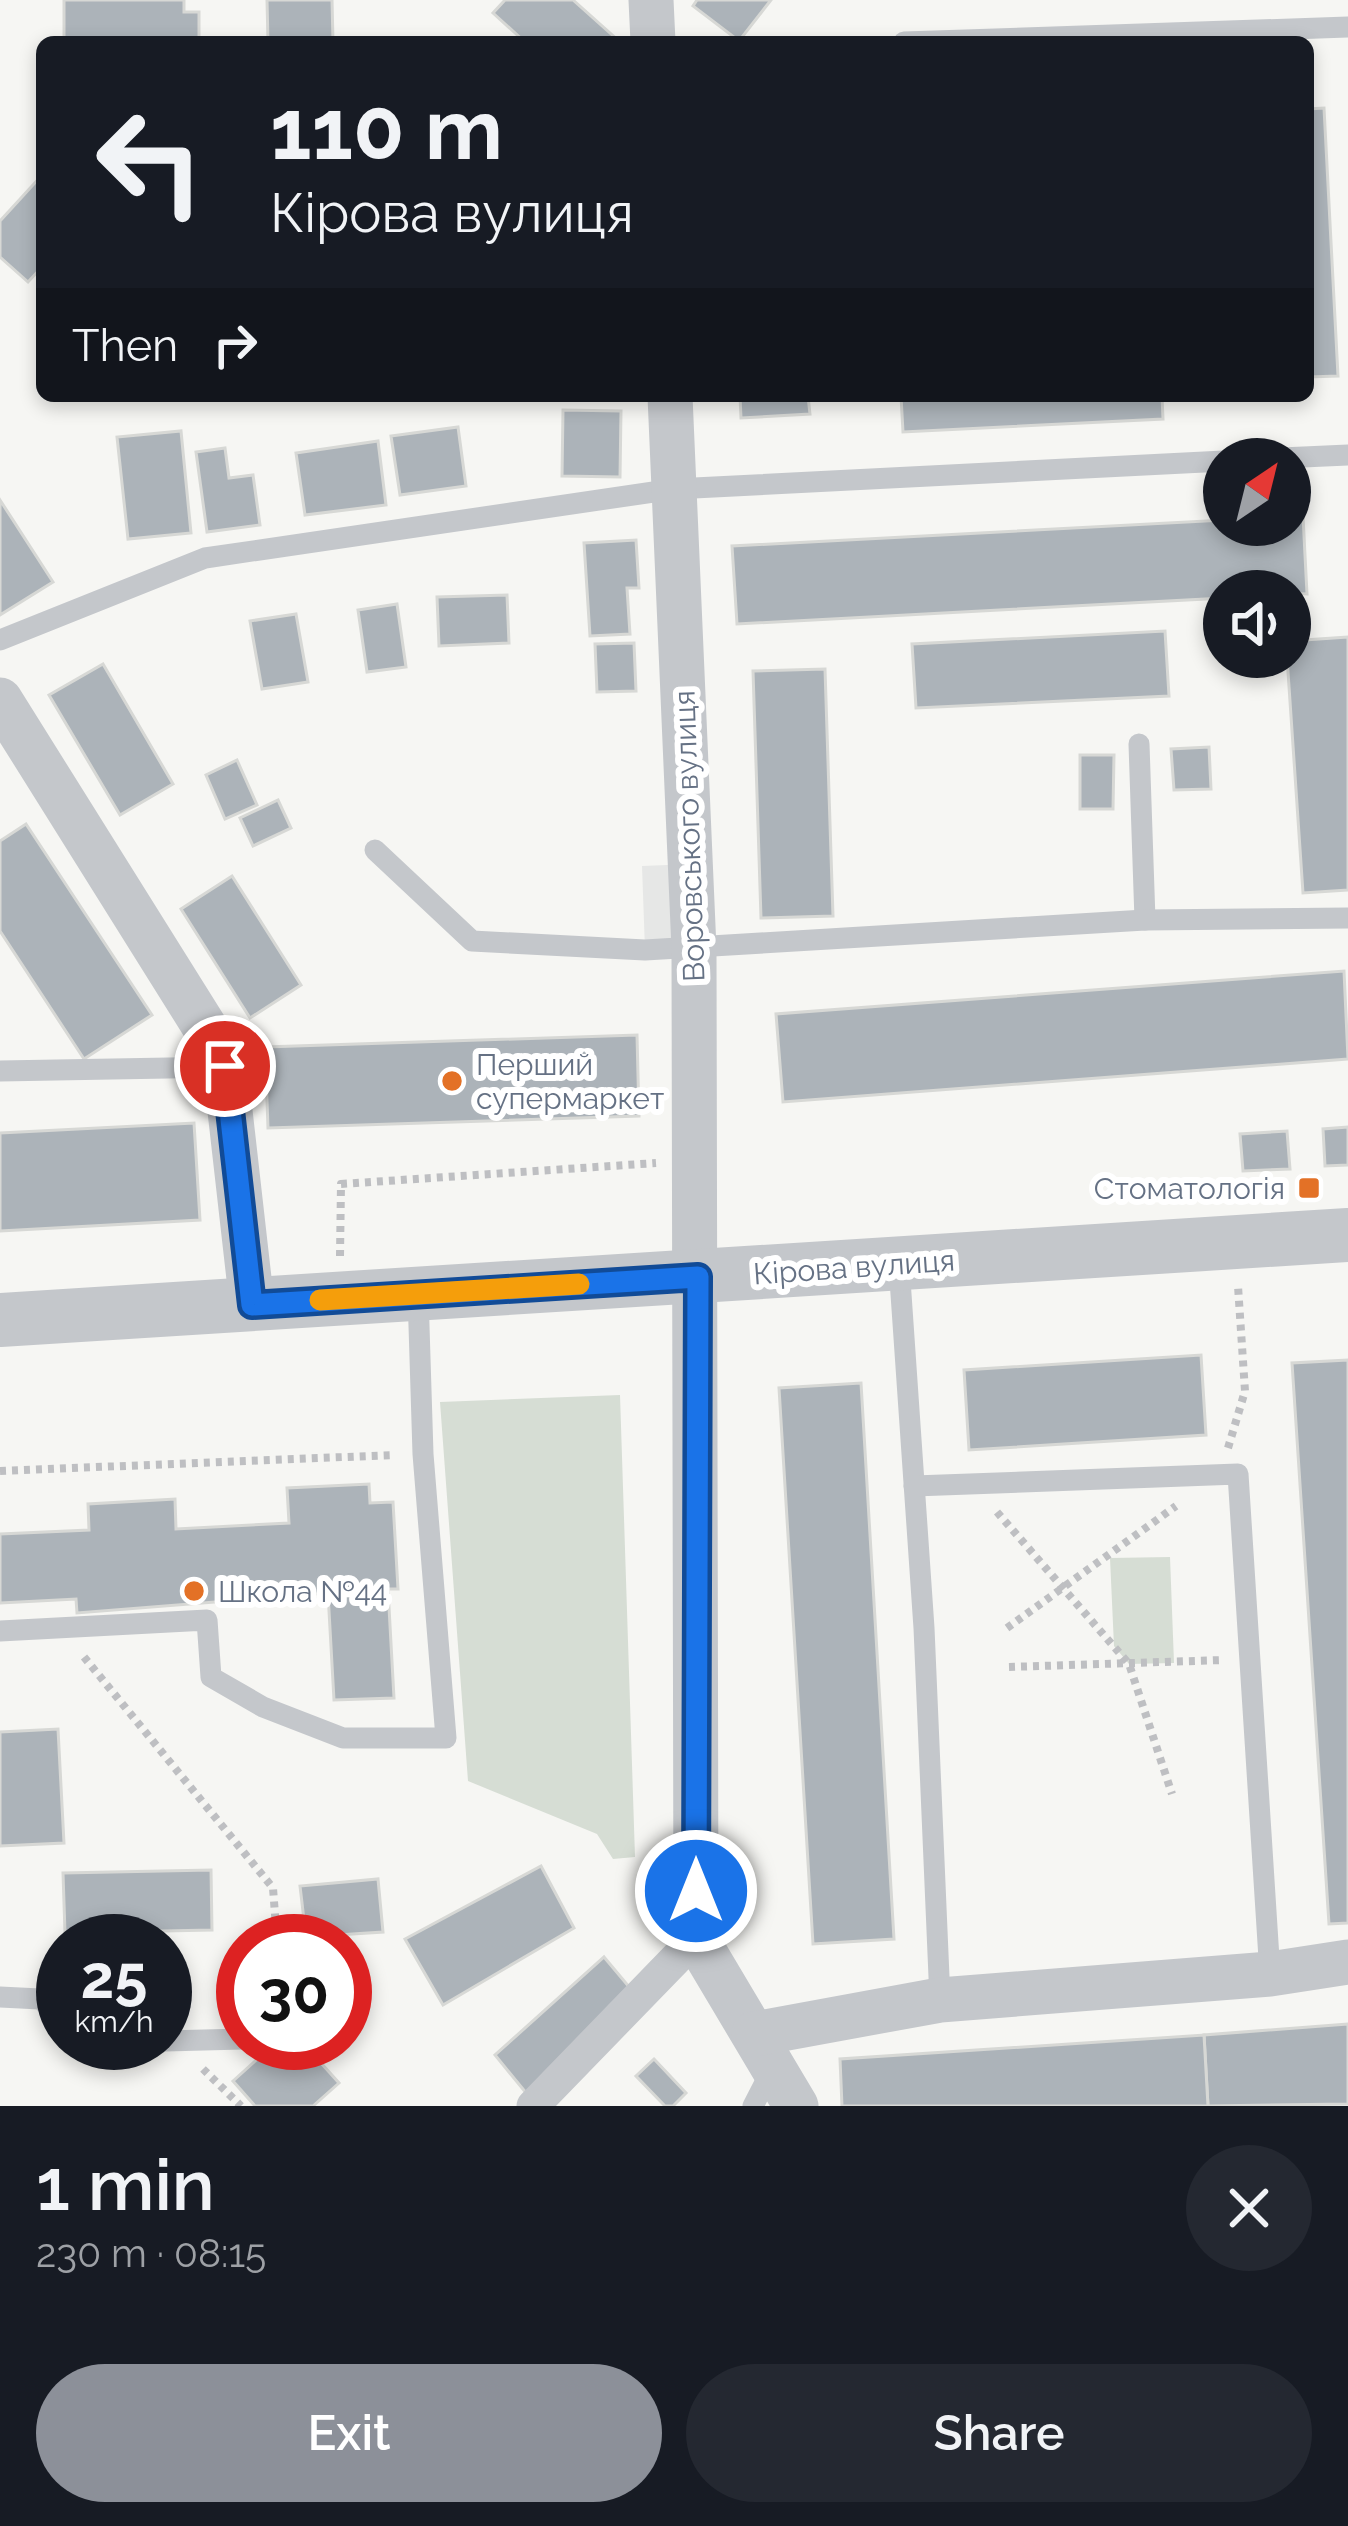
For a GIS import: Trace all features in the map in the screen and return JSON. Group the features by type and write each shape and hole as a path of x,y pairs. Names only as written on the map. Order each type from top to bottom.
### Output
{"street":[{"path":"651,0 652,36"},
{"name":"Воровського вулиця","path":"670,402 694,949 696,1938"},
{"path":"0,700 225,1066 252,1305"},
{"name":"Кірова вулиця","path":"0,1320 1348,1235"},
{"path":"533,2106 696,1938 760,2069 796,2106"},
{"path":"760,2069 940,2000 1270,1974 1348,1962"}],"lane":[{"path":"1082,36 1348,27"},
{"path":"1311,456 1348,454"},
{"path":"0,640 205,558 674,489 1203,462"},
{"path":"1139,744 1145,920"},
{"path":"375,850 472,941 694,949 1145,920 1348,918"},
{"path":"0,1071 225,1066"},
{"path":"899,1264 940,2000"},
{"path":"0,1631 207,1620 211,1677 263,1707 343,1738 446,1738 424,1454 418,1294"},
{"path":"914,1486 1238,1474 1270,1974"},
{"path":"0,1997 36,1999"}],"path":[{"path":"340,1240 341,1184 697,1160"},
{"path":"0,1471 424,1454"},
{"path":"972,1484 1129,1664 1172,1794"},
{"path":"60,1628 273,1888 275,1914"},
{"path":"1009,1667 1250,1658"}],"shaded area":[{"path":"691,864 694,949 645,950 642,866"},
{"path":"620,1395 635,1857 613,1859 597,1834 468,1781 440,1402"},
{"path":"1170,1557 1174,1663 1129,1664 1114,1646 1110,1558"}],"building":[{"path":"64,0 184,0 184,12 199,12 199,36 64,36"},
{"path":"267,0 332,0 333,36 268,36"},
{"path":"505,0 573,0 613,36 518,36 493,13"},
{"path":"697,0 771,0 743,36 732,36 693,6"},
{"path":"1324,108 1338,376 1314,377 1314,109"},
{"path":"36,182 36,273 28,282 0,257 0,221"},
{"path":"740,402 809,402 810,414 741,418"},
{"path":"901,402 1162,402 1163,419 903,432"},
{"path":"563,410 621,411 620,477 562,476"},
{"path":"458,427 466,486 400,495 391,436"},
{"path":"181,431 191,533 128,539 117,437"},
{"path":"378,441 386,505 305,515 296,453"},
{"path":"225,448 229,478 253,475 260,525 207,532 196,452"},
{"path":"0,500 53,582 0,615"},
{"path":"1203,521 1203,546 1305,546 1306,570 1203,570 1203,599 737,624 732,546"},
{"path":"636,540 639,588 627,588 630,634 590,636 584,543"},
{"path":"507,595 509,643 439,646 437,597"},
{"path":"397,604 406,667 367,672 358,610"},
{"path":"296,614 308,682 262,689 250,621"},
{"path":"1165,631 1169,696 916,708 912,644"},
{"path":"1348,637 1348,890 1303,893 1288,678 1311,678 1311,640"},
{"path":"634,643 636,691 597,692 595,644"},
{"path":"103,664 173,784 120,815 49,695"},
{"path":"825,669 833,916 761,918 753,671"},
{"path":"1209,747 1211,789 1174,790 1171,749"},
{"path":"1080,755 1114,755 1113,809 1080,809"},
{"path":"237,760 257,805 225,819 206,775"},
{"path":"278,800 291,828 253,846 240,818"},
{"path":"26,824 152,1015 84,1059 0,931 0,841"},
{"path":"232,876 301,985 250,1018 181,909"},
{"path":"1344,971 1348,1059 783,1102 776,1014"},
{"name":"Перший супермаркет","path":"637,1035 639,1116 268,1128 265,1047"},
{"path":"194,1123 200,1220 0,1231 0,1133"},
{"path":"1348,1127 1348,1165 1325,1166 1323,1129"},
{"path":"1287,1131 1290,1169 1243,1171 1240,1134"},
{"path":"1201,1355 1206,1435 969,1450 964,1370"},
{"path":"1348,1360 1348,1923 1329,1924 1292,1363"},
{"path":"861,1383 894,1939 813,1944 779,1388"},
{"name":"Школа №44","path":"369,1484 370,1503 393,1502 398,1589 388,1589 394,1698 334,1700 328,1593 77,1613 76,1599 0,1603 0,1534 89,1530 88,1504 175,1499 176,1529 289,1523 287,1488"},
{"path":"58,1729 64,1843 0,1846 0,1732"},
{"path":"541,1866 574,1928 443,2005 405,1939"},
{"path":"211,1870 212,1930 192,1930 192,1914 64,1914 63,1873"},
{"path":"378,1879 383,1932 372,1933 372,1914 303,1914 300,1886"},
{"path":"604,1957 646,2007 536,2105 495,2055"},
{"path":"1348,2024 1348,2104 1208,2106 1204,2035"},
{"path":"1204,2035 1208,2106 842,2106 840,2059"},
{"path":"654,2059 686,2093 673,2106 665,2106 636,2076"},
{"path":"245,2070 327,2070 339,2083 313,2106 255,2106 233,2081"}],"slow traffic":[{"path":"320,1300 579,1284"}],"place":[{"name":"Перший супермаркет","path":"452,1081"},
{"name":"Стоматологія","path":"1309,1188"},
{"name":"Школа №44","path":"194,1591"}],"route":[{"path":"225,1066 252,1305 698,1277 696,1891"}]}
